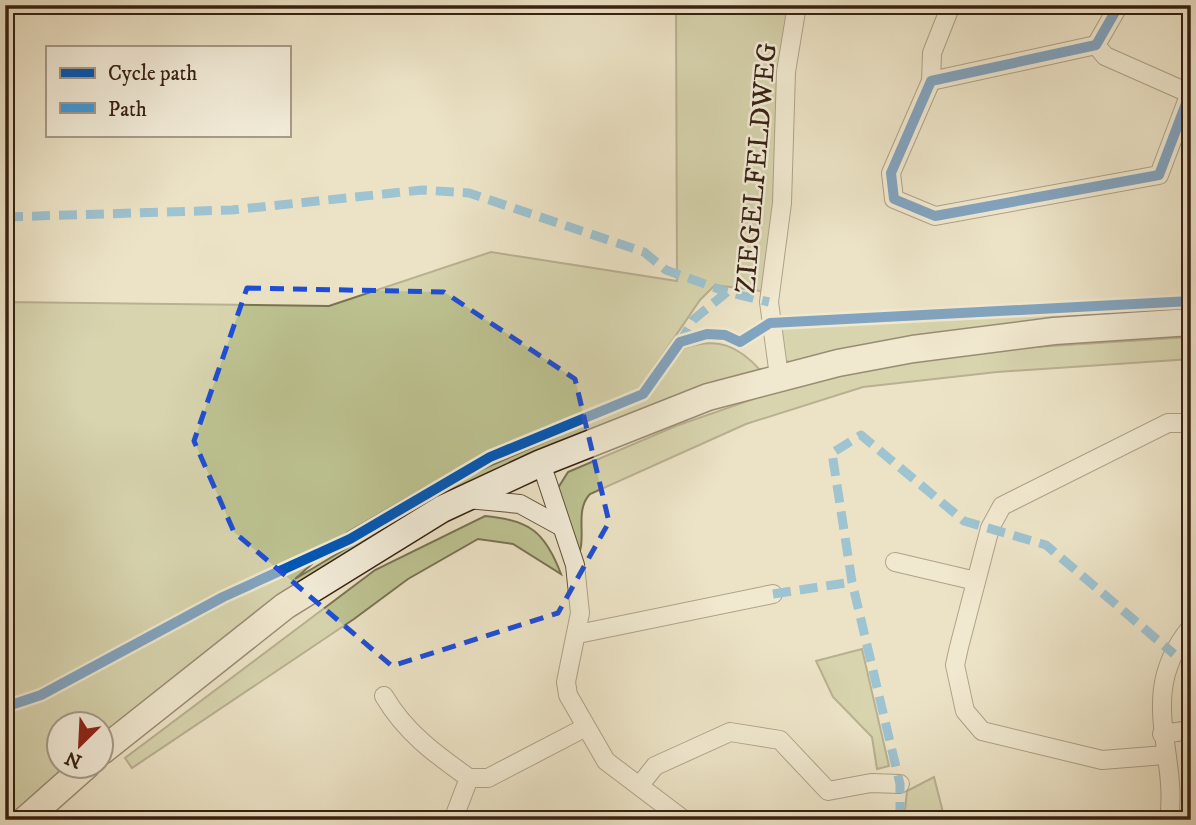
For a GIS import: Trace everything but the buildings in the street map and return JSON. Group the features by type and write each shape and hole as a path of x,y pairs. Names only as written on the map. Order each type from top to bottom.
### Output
{"main road":[{"path":"116,740 285,606 442,509 541,463 708,397 779,376 913,349 1054,331 1191,322"},
{"path":"25,820 69,780"}],"street":[{"name":"ZIEGELFELDWEG","path":"779,376 769,302 782,203 786,72 797,5"},
{"path":"951,5 932,52 932,80 891,173 894,199 935,216 1159,175 1191,93 1105,55 1096,45"},
{"path":"932,80 1096,45 1119,5"},
{"path":"1165,755 1101,760 982,731 965,711 955,665 990,528 1002,506 1168,424 1191,423"},
{"path":"541,463 575,565 580,613 578,634 566,682 568,695 584,728 606,761 684,820"},
{"path":"464,498 520,504 562,527"},
{"path":"895,562 976,581"},
{"path":"578,634 774,594"},
{"path":"1169,820 1160,707 1166,675 1174,654 1191,627"},
{"path":"384,696 400,722 430,750 469,778 488,778 584,728"},
{"path":"1162,734 1191,730"},
{"path":"640,785 655,766 730,732 780,740 828,791 871,783 900,784"},
{"path":"742,751 756,738"},
{"path":"453,820 469,778"}],"highlighted area":[{"path":"247,288 444,292 575,379 609,522 558,613 392,666 234,532 194,441"}],"green space":[{"path":"676,5 793,5 777,208 764,288 760,291 715,285 700,300 638,391 487,452 348,532 295,579 469,475 643,399 684,348 707,343 726,346 744,355 761,371 442,498 236,628 116,725 116,710 46,710 46,780 86,780 46,820 5,820 5,302 329,306 491,252 677,281"},
{"path":"1191,306 1191,316 792,363 783,360 779,328"},
{"path":"1191,337 1191,359 997,372 863,387 746,424 590,494 582,509 581,544 576,560 558,488 568,472 676,426 796,384 914,361 1005,349"},
{"path":"485,516 514,521 534,531 549,548 561,574 513,544 478,539 408,579 354,619 132,768 125,758 375,570"},
{"path":"862,649 889,766 877,769 872,737 833,697 816,661"},
{"path":"934,777 945,820 904,820 907,791"}],"marked path":[{"path":"5,217 232,210 422,190 469,193 644,252 666,270 727,292"},
{"path":"679,344 693,320 727,292 769,302"},
{"path":"900,820 900,784 852,582 832,453 861,435 964,521 1046,545 1174,654"},
{"path":"773,594 852,582"}],"cycle path":[{"path":"1119,5 1096,45 931,81 891,173 894,199 935,216 1159,175 1190,93"},
{"path":"5,707 41,695 223,597 350,539 490,457 643,394 680,342 707,334 725,335 740,342 770,323 1191,301"}]}
